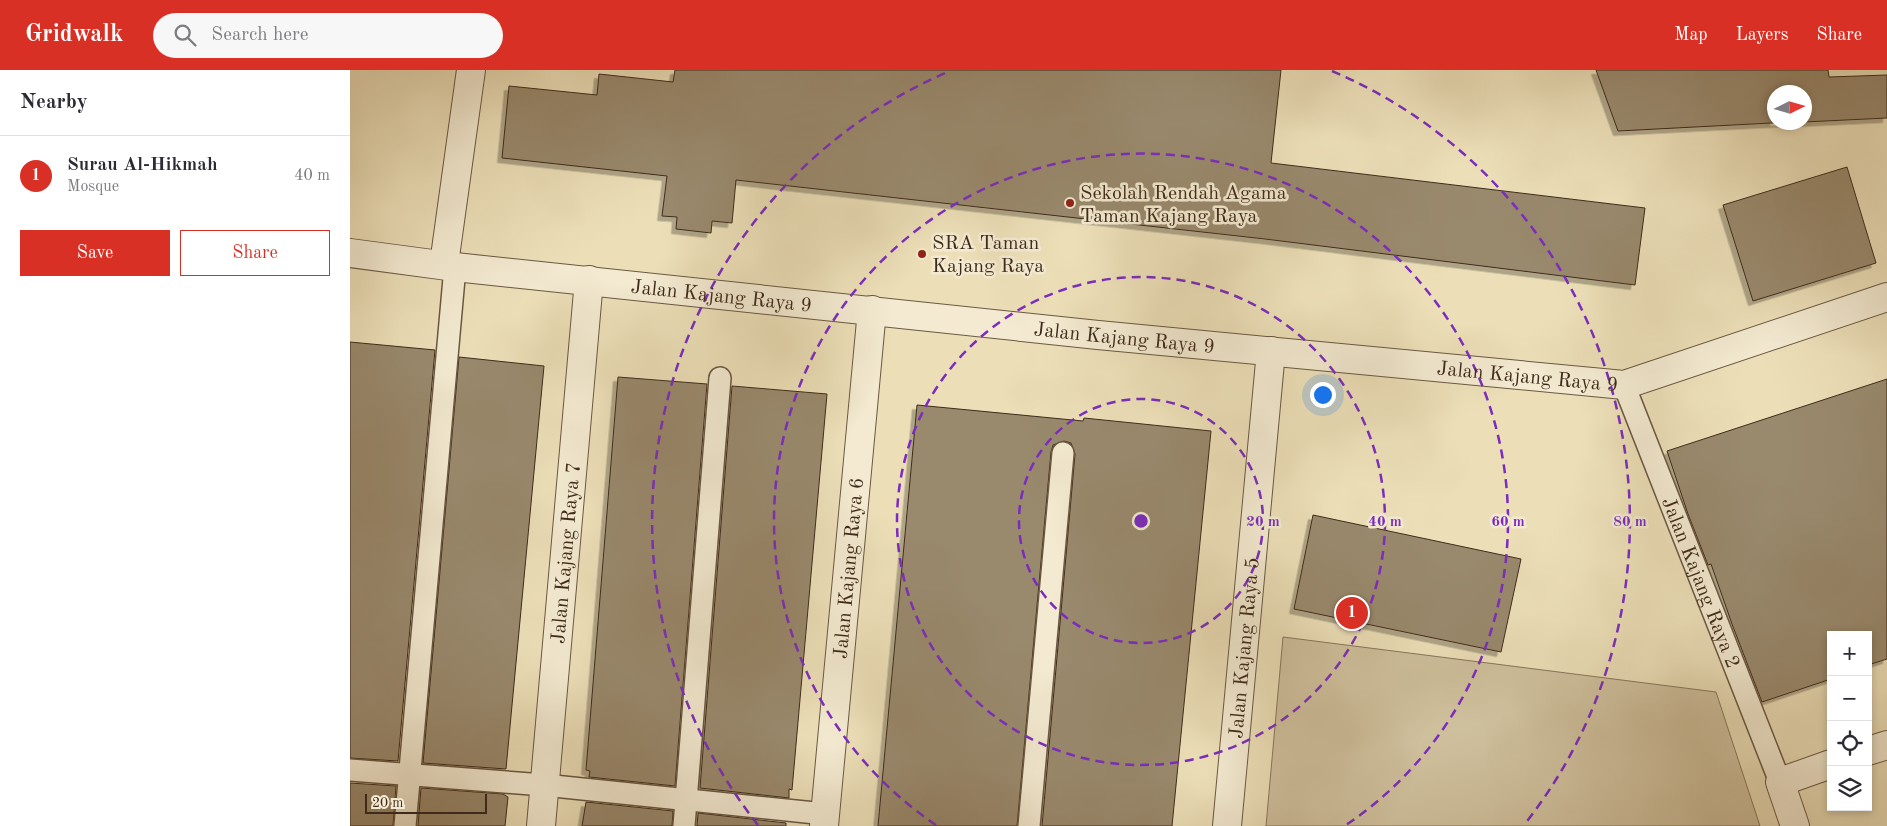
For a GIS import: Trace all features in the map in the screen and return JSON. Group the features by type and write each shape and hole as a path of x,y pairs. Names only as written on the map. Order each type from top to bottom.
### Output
{"street":[{"path":"449,265 471,70"},
{"name":"Jalan Kajang Raya 9","path":"350,253 872,310 1624,385 1887,298"},
{"name":"Jalan Kajang Raya 7","path":"540,826 589,280"},
{"name":"Jalan Kajang Raya 6","path":"824,820 872,310"},
{"name":"Jalan Kajang Raya 5","path":"1227,826 1271,351"},
{"path":"1872,750 1887,745"},
{"path":"1780,782 1827,765"},
{"name":"Jalan Kajang Raya 2","path":"1780,782 1795,826"}],"lane":[{"path":"405,826 449,265"},
{"path":"684,826 720,378"},
{"name":"Jalan Kajang Raya 2","path":"1624,385 1780,782"},
{"path":"1029,826 1062,453"},
{"path":"350,770 544,785 687,800 824,820"}],"shaded area":[{"path":"1283,637 1716,692 1760,826 1266,826"}],"building":[{"path":"675,70 1281,70 1271,163 1645,208 1635,285 1265,239 736,180 732,223 712,221 711,233 676,229 677,217 662,216 667,176 502,158 509,86 597,95 599,74 673,82"},
{"path":"1596,70 1828,70 1829,77 1887,75 1887,118 1812,122 1812,85 1767,85 1767,123 1618,131"},
{"path":"1847,167 1876,263 1753,301 1723,205"},
{"path":"350,342 435,350 398,761 350,758"},
{"path":"459,357 544,366 506,769 423,763"},
{"path":"618,377 707,384 675,786 589,777 590,771 586,770"},
{"path":"1887,379 1887,659 1872,664 1872,631 1827,631 1827,680 1762,702 1711,564 1708,565 1688,514 1667,451"},
{"path":"732,386 827,394 792,790 789,789 789,798 700,788"},
{"path":"917,405 1083,421 1084,418 1211,431 1172,826 1042,826 1075,454 1071,443 1064,441 1053,445 1051,452 1017,826 878,826"},
{"path":"1313,515 1521,559 1501,652 1294,609"},
{"path":"350,783 396,786 393,826 350,826"},
{"path":"421,788 503,794 508,797 505,826 418,826"},
{"path":"586,802 673,811 672,826 582,826"},
{"path":"698,813 786,823 786,826 697,826"}],"place":[{"name":"Sekolah Rendah Agama Taman Kajang Raya","path":"1070,203"},
{"name":"SRA Taman Kajang Raya","path":"922,254"},
{"name":"Surau Al-Hikmah","path":"1352,613"}]}
